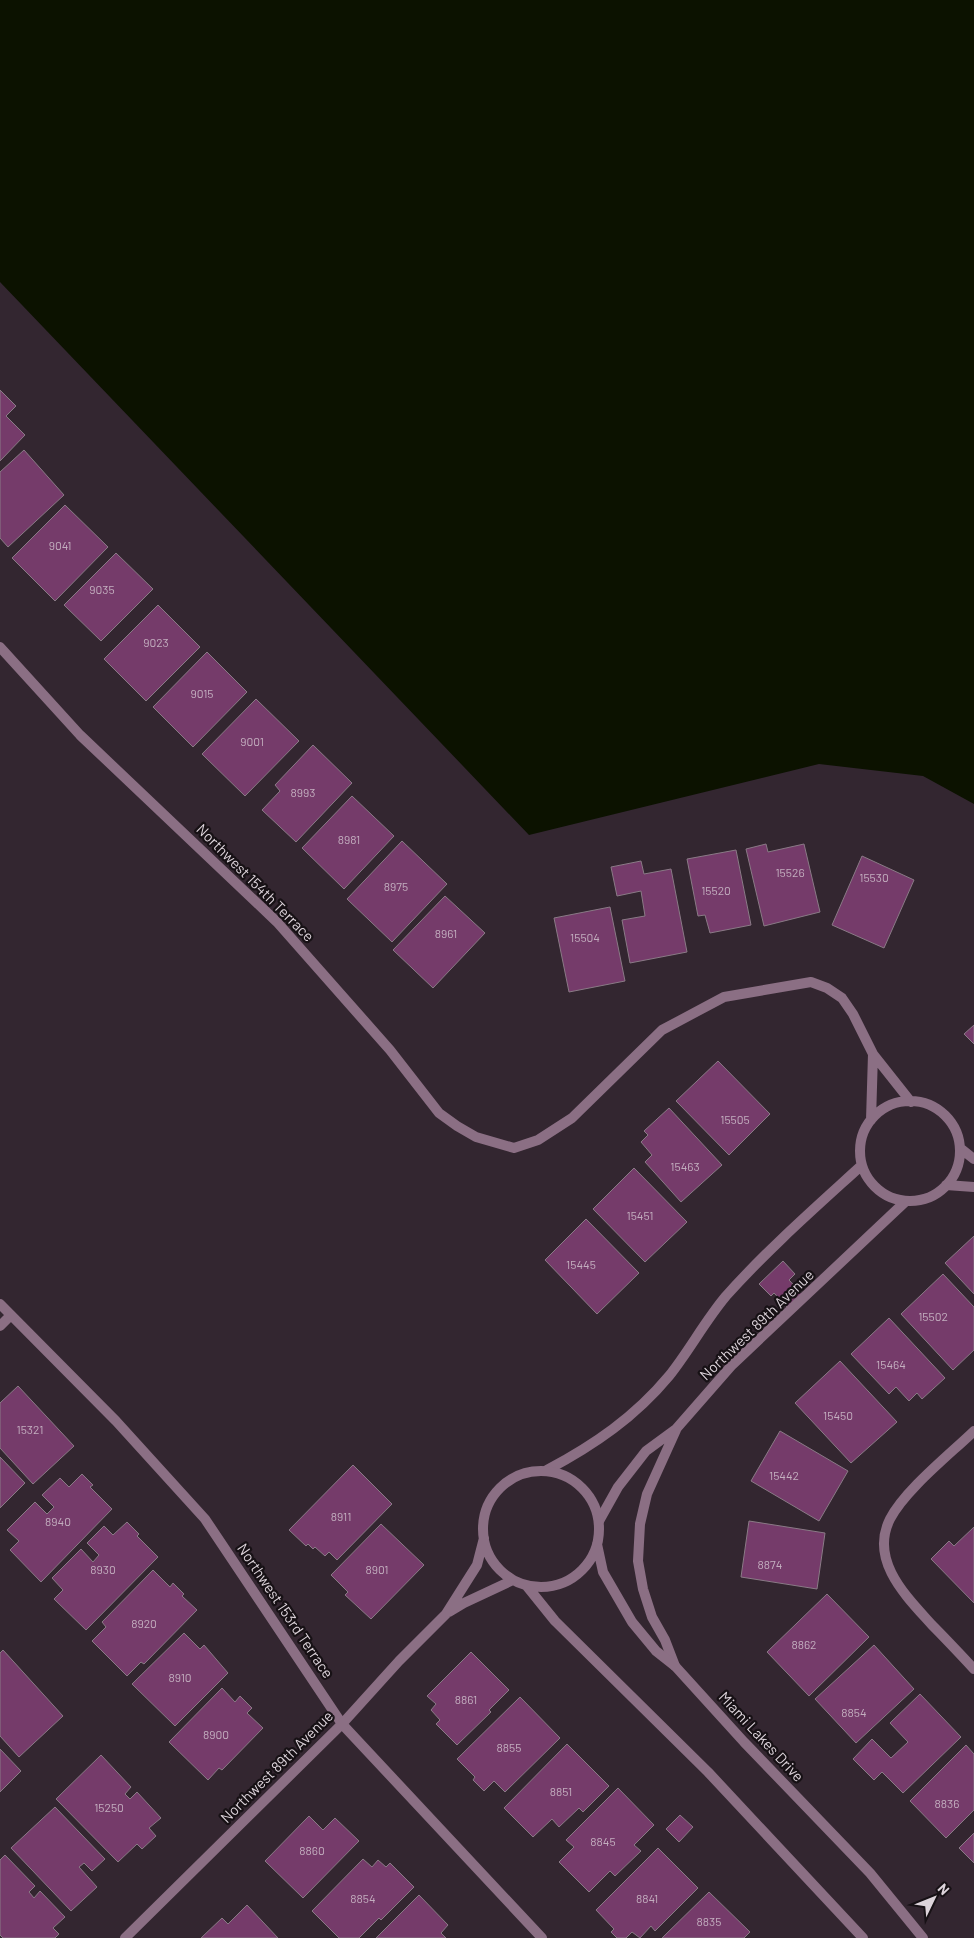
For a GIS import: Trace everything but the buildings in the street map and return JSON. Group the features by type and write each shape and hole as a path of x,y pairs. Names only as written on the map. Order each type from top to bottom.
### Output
{"street":[{"name":"Northwest 154th Terrace","path":"0,646 80,736 277,922 390,1050 438,1113 476,1137 514,1148 538,1140 572,1118 662,1030 724,997 811,982 827,988 842,998 853,1014 873,1054"},
{"path":"873,1054 910,1102"},
{"path":"871,1120 873,1054"},
{"path":"904,1101 910,1102 920,1102 934,1107 946,1117 956,1131 960,1148 958,1165 946,1185 938,1193 922,1200 905,1202 889,1197 874,1187 864,1173 860,1156 860,1140 866,1126 876,1114 889,1106 904,1101"},
{"path":"960,1148 974,1159"},
{"name":"Northwest 89th Avenue","path":"547,1470 611,1432 646,1402 670,1375 725,1297 769,1252 862,1165"},
{"path":"946,1185 974,1187"},
{"name":"Northwest 89th Avenue","path":"599,1520 618,1487 646,1451 676,1429 732,1365 905,1202"},
{"name":"Northwest 153rd Terrace","path":"0,1304 116,1421 205,1519 342,1724 542,1938"},
{"path":"0,1326 10,1315"},
{"path":"675,1666 665,1640 652,1617 643,1589 638,1562 640,1524 647,1494 676,1429"},
{"path":"974,1431 906,1497 890,1520 885,1535 884,1548 888,1566 897,1584 974,1669"},
{"path":"547,1470 576,1482 594,1506 599,1520 598,1544 590,1560 578,1574 562,1583 544,1587 526,1585 513,1580 499,1569 489,1555 484,1538 486,1512 498,1488 513,1478 529,1471 547,1470"},
{"name":"Northwest 89th Avenue","path":"125,1938 342,1724 399,1661 446,1614 477,1565 484,1538"},
{"name":"Miami Lakes Drive","path":"598,1544 603,1572 632,1622 656,1650 675,1666 744,1742 870,1873 923,1938"},
{"name":"Northwest 89th Avenue","path":"446,1614 464,1603 513,1580"},
{"path":"526,1585 555,1621 708,1772 863,1938"}],"shaded area":[{"path":"0,0 974,0 974,804 923,776 819,764 529,835 0,282"}]}
